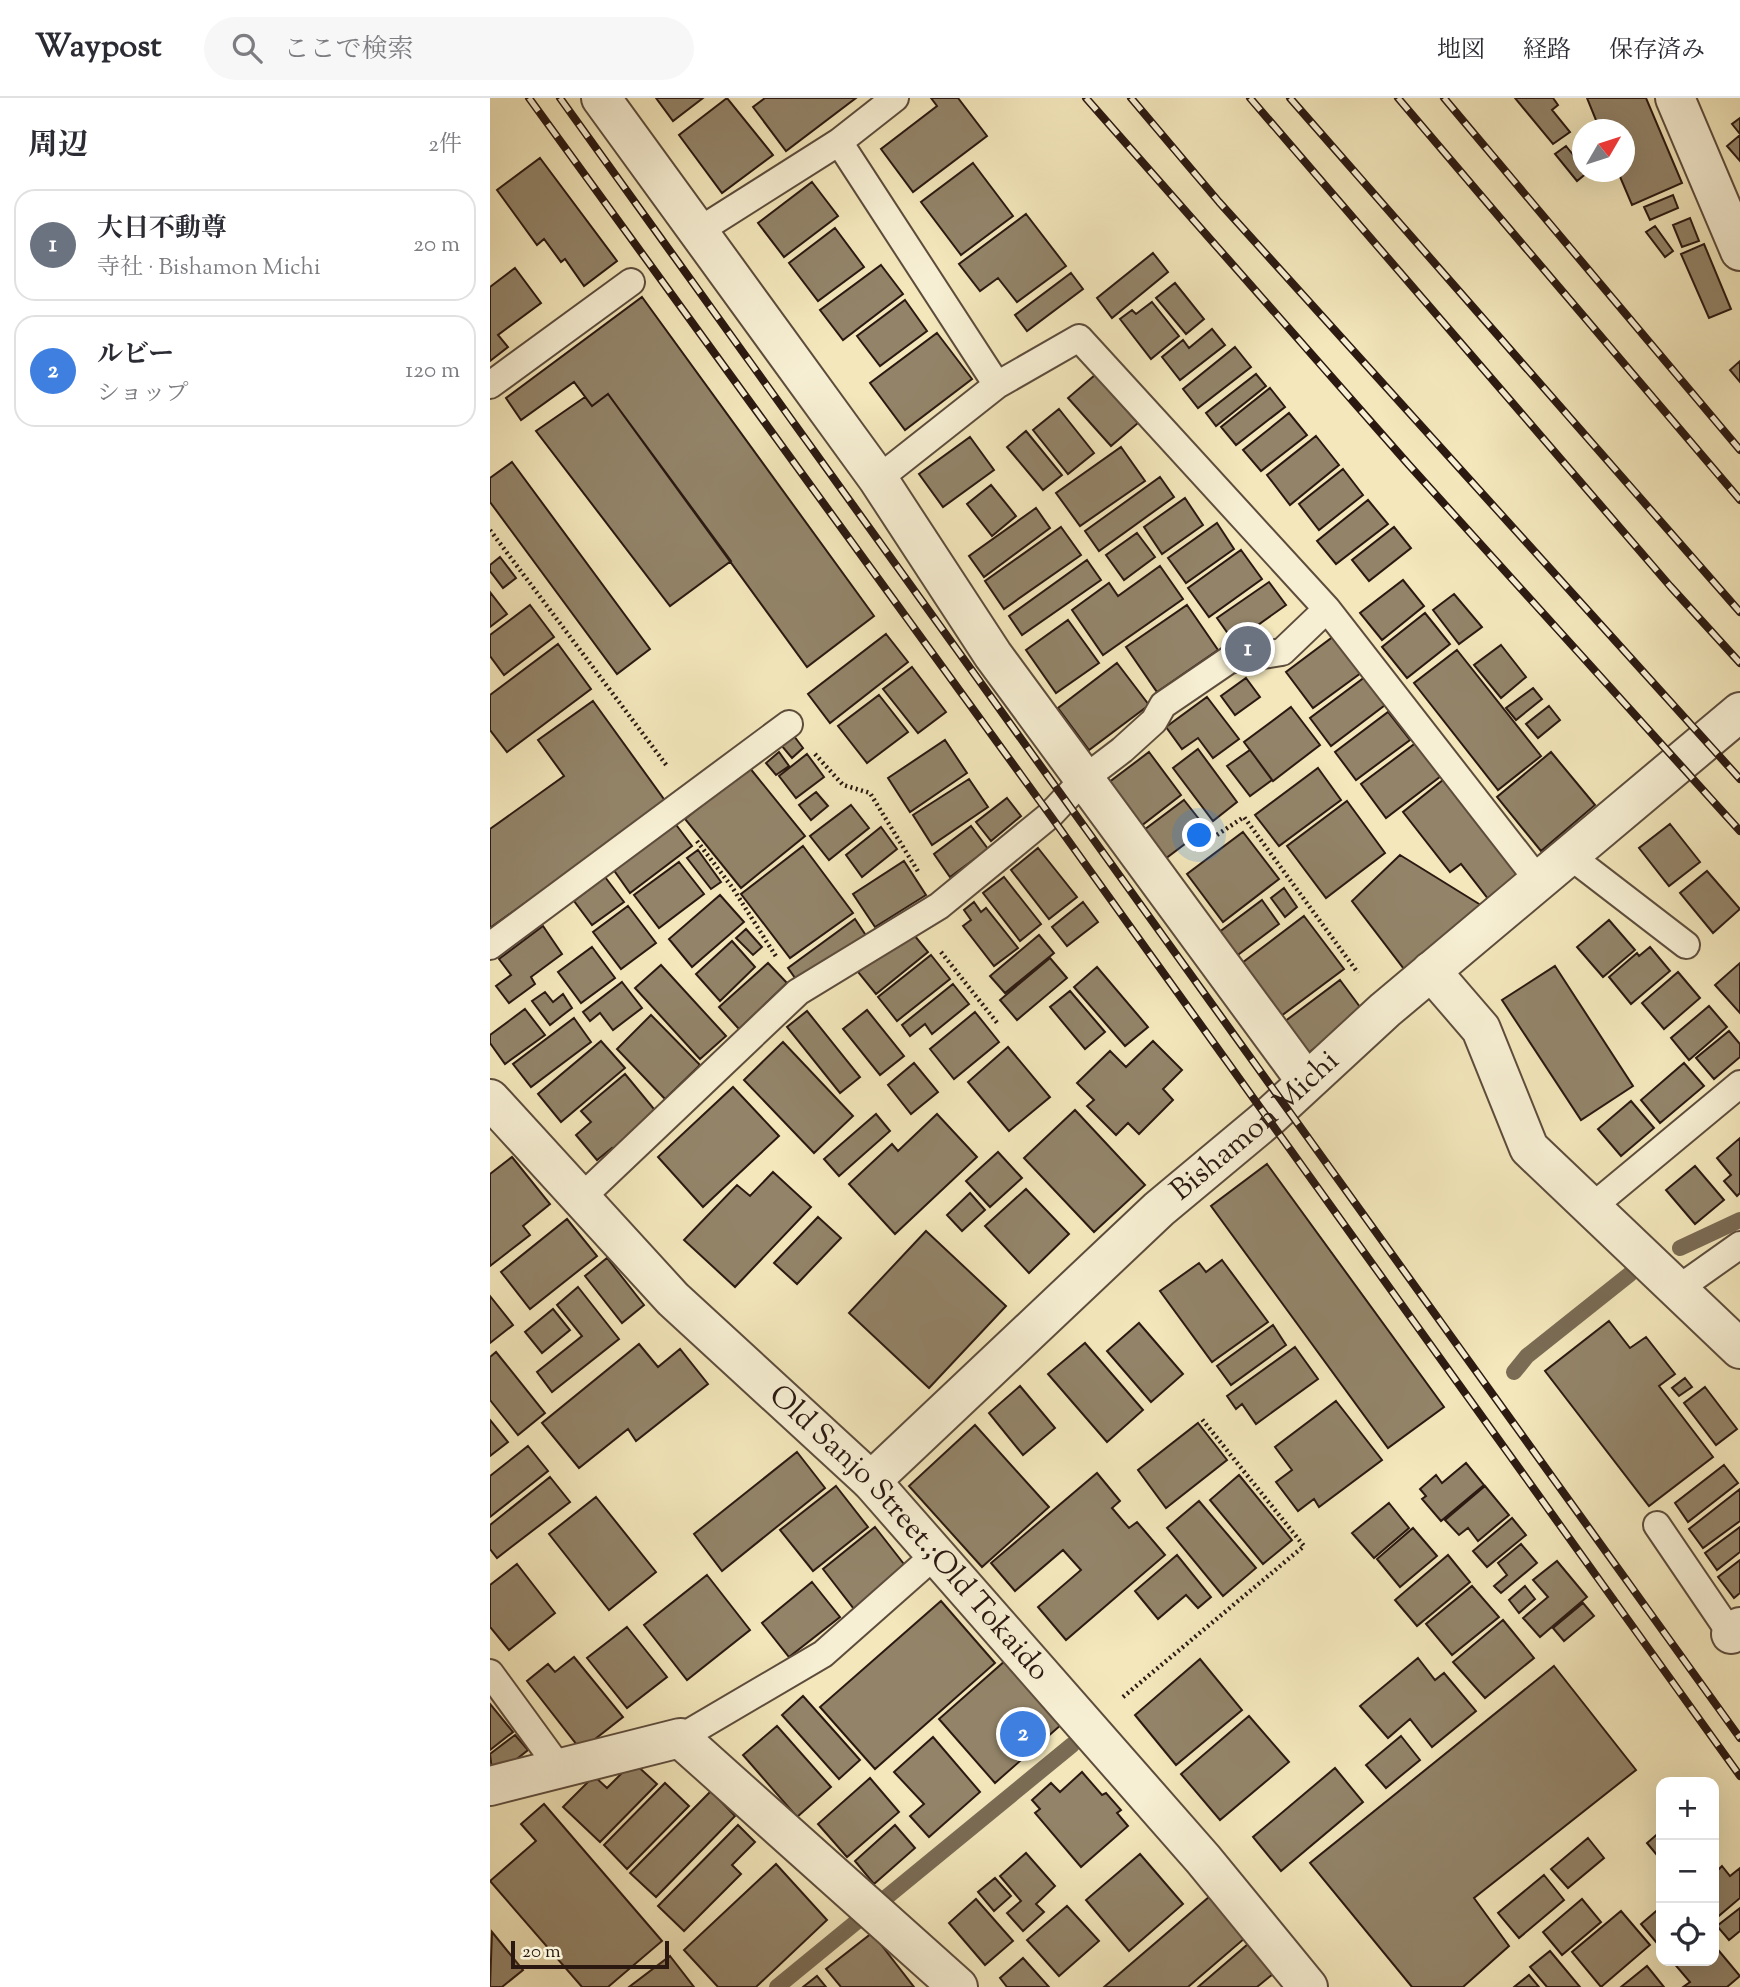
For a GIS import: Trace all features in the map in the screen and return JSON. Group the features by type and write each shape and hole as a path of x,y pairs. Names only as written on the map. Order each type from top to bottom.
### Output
{"street":[{"path":"601,98 878,479 993,655 1306,1081"},
{"path":"1675,98 1740,251"},
{"name":"Bishamon Michi","path":"871,1481 1159,1209 1268,1118 1385,1010 1740,712"},
{"path":"1431,971 1481,1029 1530,1148 1740,1349"},
{"name":"Old Sanjo Street.;Old Tokaido","path":"490,1099 673,1299 871,1481 1203,1859 1308,1987"},
{"path":"490,1786 680,1738 958,1987"}],"lane":[{"path":"697,232 839,142 895,98"},
{"path":"839,142 997,385"},
{"path":"490,385 631,282"},
{"path":"878,479 997,385 1079,338 1327,609 1538,880"},
{"path":"580,1198 798,992 939,906 1050,815 1084,779 1154,721 1163,705 1229,660 1282,652 1327,609"},
{"path":"490,946 789,724"},
{"path":"1569,855 1686,945"},
{"path":"1592,1207 1740,1084"},
{"path":"1678,1289 1740,1245"},
{"path":"1657,1525 1735,1630"},
{"path":"680,1738 823,1654 935,1555"},
{"path":"490,1672 560,1769"}],"path":[{"path":"490,530 682,804 798,992"},
{"path":"789,724 843,785 870,793 939,906"},
{"path":"1155,876 1244,817 1385,1010"},
{"path":"916,921 998,1024"},
{"path":"1087,1727 1304,1546 1202,1418"}],"building":[{"path":"656,98 703,98 673,121"},
{"path":"727,98 773,155 722,193 679,135"},
{"path":"765,98 856,98 786,151 753,107"},
{"path":"931,98 958,98 987,136 913,192 881,149 937,106"},
{"path":"1515,98 1553,98 1558,105 1552,110 1570,132 1553,144"},
{"path":"1587,98 1646,98 1682,183 1632,205 1622,182 1635,182 1635,119 1596,119"},
{"path":"1740,118 1740,134 1732,124"},
{"path":"1740,135 1740,161 1727,146"},
{"path":"1566,146 1572,154 1572,175 1555,154"},
{"path":"540,158 617,261 584,286 565,259 561,262 544,239 537,245 497,190"},
{"path":"973,163 1013,216 961,255 921,202"},
{"path":"812,182 838,216 784,257 758,223"},
{"path":"1673,195 1678,208 1650,220 1644,207"},
{"path":"1026,214 1066,266 1017,302 998,278 980,291 959,264"},
{"path":"1690,218 1699,241 1682,247 1673,225"},
{"path":"1655,226 1673,251 1665,257 1646,232"},
{"path":"835,228 864,267 818,301 789,263"},
{"path":"1704,244 1731,309 1709,318 1681,254"},
{"path":"1153,253 1168,272 1112,318 1097,298"},
{"path":"881,265 903,294 843,340 820,310"},
{"path":"515,268 541,303 498,335 508,347 490,361 490,287"},
{"path":"1071,273 1083,289 1027,331 1015,315"},
{"path":"1175,283 1204,319 1186,334 1156,298"},
{"path":"642,297 874,616 807,667 608,394 592,406 574,382 521,420 506,398"},
{"path":"905,300 927,331 880,366 857,336"},
{"path":"1152,302 1179,336 1151,359 1120,319 1132,310 1136,314"},
{"path":"1212,329 1225,345 1180,380 1162,357 1183,340 1189,348"},
{"path":"937,333 972,379 905,430 870,383"},
{"path":"1235,347 1251,367 1198,408 1183,389"},
{"path":"1740,361 1740,382 1730,370"},
{"path":"1256,374 1266,386 1216,426 1206,413"},
{"path":"1095,375 1138,423 1111,446 1068,398"},
{"path":"1270,388 1285,407 1236,445 1221,427"},
{"path":"608,394 731,561 670,606 536,431 585,397 592,406"},
{"path":"1059,409 1094,453 1068,474 1033,430"},
{"path":"1289,413 1307,435 1261,471 1243,450"},
{"path":"1026,431 1062,475 1043,490 1007,447"},
{"path":"1316,436 1339,465 1290,505 1267,475"},
{"path":"970,437 994,470 943,507 919,474"},
{"path":"1121,447 1145,481 1080,526 1056,493"},
{"path":"512,462 650,649 617,674 490,502 490,478"},
{"path":"1343,469 1363,495 1319,530 1299,504"},
{"path":"1160,477 1174,497 1099,551 1085,531"},
{"path":"991,485 1016,516 992,536 967,504"},
{"path":"1185,498 1203,525 1162,554 1144,527"},
{"path":"1368,500 1388,524 1336,564 1317,541"},
{"path":"1036,508 1050,528 984,577 969,556"},
{"path":"1217,523 1234,549 1186,583 1168,558"},
{"path":"1061,527 1081,555 1004,609 985,581"},
{"path":"1394,527 1411,548 1369,581 1352,560"},
{"path":"1137,533 1155,557 1124,580 1106,555"},
{"path":"1241,550 1262,579 1209,617 1188,588"},
{"path":"500,557 516,578 503,588 490,571 490,565"},
{"path":"1087,560 1101,580 1022,635 1009,616"},
{"path":"1160,566 1183,599 1103,655 1072,610 1109,583 1118,596"},
{"path":"1403,580 1424,606 1382,640 1360,613"},
{"path":"1269,582 1286,605 1234,642 1217,618"},
{"path":"490,592 507,614 490,627"},
{"path":"1454,594 1482,627 1459,644 1433,610"},
{"path":"530,605 554,637 504,675 490,656 490,635"},
{"path":"1187,605 1218,650 1157,692 1126,647"},
{"path":"1425,613 1450,644 1407,678 1382,647"},
{"path":"1068,620 1099,663 1056,693 1026,650"},
{"path":"1338,633 1365,670 1313,708 1286,672"},
{"path":"886,634 908,662 830,723 808,694"},
{"path":"558,644 591,689 507,752 490,730 490,695"},
{"path":"1501,645 1526,677 1501,698 1474,665"},
{"path":"1457,650 1541,756 1498,790 1414,683"},
{"path":"1117,663 1149,705 1089,750 1058,708"},
{"path":"912,667 946,712 918,733 883,689"},
{"path":"1369,674 1389,702 1331,746 1310,718"},
{"path":"1246,678 1260,697 1235,715 1221,696"},
{"path":"1533,688 1542,699 1516,720 1506,708"},
{"path":"879,695 908,732 867,763 838,726"},
{"path":"1207,697 1239,739 1213,758 1198,738 1182,749 1166,727"},
{"path":"593,701 666,802 490,928 490,829 564,776 538,740"},
{"path":"1549,706 1560,720 1538,738 1526,724"},
{"path":"1291,707 1320,745 1273,781 1244,742"},
{"path":"1388,712 1410,740 1356,780 1335,752"},
{"path":"794,736 803,748 792,758 781,745"},
{"path":"1421,739 1445,773 1386,818 1361,784"},
{"path":"945,740 967,773 910,812 888,778"},
{"path":"1198,749 1237,802 1213,821 1173,768"},
{"path":"1250,750 1272,780 1250,796 1227,766"},
{"path":"779,752 789,766 776,775 766,763"},
{"path":"1149,752 1181,795 1141,826 1108,783"},
{"path":"1551,752 1595,805 1541,851 1497,797"},
{"path":"807,754 824,777 796,798 779,776"},
{"path":"749,767 805,836 741,888 685,819"},
{"path":"1318,768 1341,800 1279,846 1255,815"},
{"path":"1448,776 1525,872 1489,900 1461,864 1450,872 1403,812"},
{"path":"969,779 988,807 932,845 913,815"},
{"path":"816,792 828,806 811,820 799,805"},
{"path":"1007,798 1021,816 991,841 976,822"},
{"path":"1184,800 1206,828 1165,859 1144,830"},
{"path":"1347,801 1385,853 1326,898 1287,846"},
{"path":"851,805 869,828 829,860 810,836"},
{"path":"674,822 692,846 630,893 613,869"},
{"path":"1670,824 1700,862 1669,886 1639,848"},
{"path":"971,826 988,849 950,877 934,854"},
{"path":"881,827 897,849 862,877 846,855"},
{"path":"1243,832 1279,879 1223,922 1187,874"},
{"path":"803,846 853,913 790,958 741,894"},
{"path":"1038,848 1077,897 1049,919 1011,870"},
{"path":"698,850 721,882 711,889 687,858"},
{"path":"1400,855 1484,907 1404,969 1352,901"},
{"path":"904,861 926,895 875,927 853,894"},
{"path":"679,862 704,894 659,928 634,895"},
{"path":"1707,871 1740,909 1713,933 1680,893"},
{"path":"605,877 624,902 592,925 574,901"},
{"path":"1004,877 1041,924 1020,941 983,893"},
{"path":"1284,888 1297,907 1285,917 1271,898"},
{"path":"720,895 744,922 692,967 669,939"},
{"path":"1262,900 1279,924 1231,960 1214,936"},
{"path":"974,902 981,912 986,908 1018,948 994,966 963,926 971,920 964,910"},
{"path":"1083,902 1098,922 1067,946 1052,927"},
{"path":"628,906 656,943 621,969 593,932"},
{"path":"1304,916 1344,969 1281,1016 1242,963"},
{"path":"855,919 867,937 800,985 788,968"},
{"path":"1609,920 1635,950 1603,977 1577,947"},
{"path":"543,926 562,954 531,977 535,984 509,1003 496,986 511,975 499,959"},
{"path":"746,929 762,947 753,955 736,938"},
{"path":"910,930 928,952 876,994 858,972"},
{"path":"1039,935 1054,953 1005,993 990,976"},
{"path":"732,941 755,967 720,1001 696,974"},
{"path":"592,947 615,978 581,1003 558,972"},
{"path":"1650,947 1670,971 1631,1004 1609,977 1637,953 1639,956"},
{"path":"931,955 950,979 897,1021 878,997"},
{"path":"1050,958 1067,978 1017,1020 1000,1000"},
{"path":"768,963 787,983 739,1029 719,1007"},
{"path":"1740,963 1740,1013 1715,985"},
{"path":"661,965 726,1036 700,1059 635,988"},
{"path":"1555,966 1633,1086 1581,1120 1502,1000"},
{"path":"1097,967 1148,1027 1125,1046 1074,987"},
{"path":"1678,972 1700,998 1664,1029 1642,1003"},
{"path":"1340,980 1363,1011 1307,1054 1284,1022"},
{"path":"622,982 642,1008 613,1030 600,1013 590,1021 583,1012"},
{"path":"953,984 969,1004 932,1034 925,1024 910,1036 902,1025"},
{"path":"1070,991 1105,1032 1085,1049 1050,1007"},
{"path":"545,992 553,1002 563,994 572,1008 550,1025 532,1001"},
{"path":"1709,1006 1727,1027 1689,1060 1671,1038"},
{"path":"525,1009 545,1035 505,1064 490,1043 490,1035"},
{"path":"867,1010 904,1056 880,1075 843,1029"},
{"path":"807,1011 860,1077 840,1093 787,1027"},
{"path":"975,1012 999,1042 954,1079 930,1049"},
{"path":"651,1015 700,1065 665,1099 617,1049"},
{"path":"574,1018 591,1042 531,1087 513,1064"},
{"path":"1729,1031 1740,1044 1740,1057 1714,1079 1696,1058"},
{"path":"601,1041 625,1068 561,1122 538,1094"},
{"path":"1153,1041 1182,1070 1163,1089 1173,1100 1139,1134 1128,1123 1116,1135 1087,1106 1094,1100 1077,1083 1110,1051 1126,1067"},
{"path":"783,1042 853,1116 814,1153 744,1080"},
{"path":"1008,1047 1050,1097 1009,1131 968,1082"},
{"path":"914,1063 938,1092 911,1114 888,1085"},
{"path":"1684,1063 1704,1086 1660,1123 1641,1100"},
{"path":"625,1074 659,1115 615,1152 612,1148 597,1160 576,1135 591,1122 581,1111"},
{"path":"733,1087 779,1136 703,1207 658,1157"},
{"path":"1631,1101 1654,1128 1621,1156 1598,1129"},
{"path":"1075,1110 1145,1185 1094,1232 1024,1158"},
{"path":"876,1114 890,1131 839,1176 824,1159"},
{"path":"937,1114 977,1157 895,1234 849,1184 892,1144 898,1151"},
{"path":"1740,1138 1740,1193 1737,1196 1724,1181 1731,1175 1717,1158"},
{"path":"998,1152 1022,1178 990,1207 966,1181"},
{"path":"512,1157 550,1204 523,1226 530,1235 490,1266 490,1174"},
{"path":"1267,1164 1444,1407 1388,1448 1211,1206"},
{"path":"1695,1166 1724,1200 1695,1224 1666,1190"},
{"path":"773,1172 811,1207 735,1287 684,1240 737,1185 750,1196"},
{"path":"1026,1189 1069,1234 1029,1273 985,1226"},
{"path":"970,1193 985,1210 962,1231 947,1215"},
{"path":"818,1217 841,1238 797,1284 774,1263"},
{"path":"567,1219 597,1256 530,1309 501,1272"},
{"path":"926,1231 1006,1306 929,1388 849,1313"},
{"path":"607,1258 644,1305 622,1323 585,1276"},
{"path":"1222,1260 1268,1322 1212,1362 1160,1291 1199,1263 1206,1272"},
{"path":"578,1287 619,1339 552,1392 537,1372 582,1336 557,1305"},
{"path":"490,1296 513,1325 490,1343"},
{"path":"553,1309 570,1330 542,1353 525,1332"},
{"path":"1609,1321 1630,1348 1646,1337 1675,1374 1659,1386 1713,1457 1649,1506 1545,1371"},
{"path":"1139,1323 1183,1374 1151,1402 1107,1351"},
{"path":"1273,1325 1286,1345 1231,1385 1217,1366"},
{"path":"1085,1343 1143,1410 1107,1442 1048,1374"},
{"path":"639,1344 658,1367 680,1349 708,1384 636,1441 628,1429 579,1468 542,1423"},
{"path":"1295,1347 1318,1379 1256,1424 1242,1404 1236,1409 1227,1396"},
{"path":"496,1352 545,1413 518,1435 490,1400 490,1357"},
{"path":"1685,1378 1692,1387 1679,1396 1672,1388"},
{"path":"1020,1386 1055,1428 1023,1455 989,1413"},
{"path":"1705,1387 1737,1429 1716,1445 1684,1403"},
{"path":"1336,1401 1382,1460 1319,1507 1314,1499 1298,1511 1276,1482 1292,1470 1275,1447"},
{"path":"490,1420 508,1442 490,1456"},
{"path":"1198,1423 1227,1460 1166,1508 1138,1470"},
{"path":"975,1425 1049,1507 982,1567 909,1486"},
{"path":"528,1446 548,1471 490,1517 490,1476"},
{"path":"797,1452 825,1488 722,1571 694,1534"},
{"path":"1466,1463 1484,1485 1441,1521 1422,1499 1426,1496 1420,1489 1436,1475 1442,1483"},
{"path":"1724,1465 1738,1483 1688,1522 1675,1503"},
{"path":"1097,1473 1120,1501 1112,1508 1129,1528 1137,1522 1165,1555 1066,1640 1038,1607 1081,1570 1063,1550 1015,1591 991,1563"},
{"path":"1239,1475 1292,1540 1263,1564 1210,1500"},
{"path":"550,1477 570,1502 497,1558 490,1549 490,1525"},
{"path":"836,1486 868,1527 813,1571 780,1530"},
{"path":"1485,1486 1509,1515 1478,1541 1468,1528 1459,1535 1445,1520"},
{"path":"1740,1489 1740,1521 1703,1548 1689,1529"},
{"path":"596,1497 656,1572 609,1610 549,1534"},
{"path":"1199,1501 1256,1568 1223,1596 1167,1528"},
{"path":"1389,1503 1409,1528 1374,1558 1352,1533"},
{"path":"1512,1518 1526,1535 1487,1567 1473,1551"},
{"path":"875,1527 907,1568 854,1609 823,1569"},
{"path":"1740,1527 1740,1552 1717,1570 1705,1553"},
{"path":"1413,1528 1437,1556 1400,1587 1377,1559"},
{"path":"1521,1544 1537,1563 1501,1593 1494,1586 1507,1575 1498,1563"},
{"path":"1177,1555 1211,1597 1198,1608 1186,1595 1158,1619 1135,1591"},
{"path":"1448,1555 1470,1582 1417,1626 1395,1600"},
{"path":"1740,1560 1740,1593 1734,1598 1718,1577"},
{"path":"1557,1561 1587,1597 1540,1637 1523,1618 1548,1597 1533,1580"},
{"path":"517,1564 555,1613 509,1650 490,1627 490,1585"},
{"path":"707,1575 750,1630 687,1680 644,1625"},
{"path":"812,1582 840,1617 789,1657 762,1623"},
{"path":"1472,1586 1499,1617 1452,1655 1426,1624"},
{"path":"1525,1586 1535,1599 1519,1613 1509,1600"},
{"path":"941,1601 995,1663 875,1769 820,1707"},
{"path":"1583,1603 1594,1616 1564,1641 1553,1628"},
{"path":"1503,1620 1534,1658 1485,1698 1453,1662"},
{"path":"627,1627 667,1677 627,1708 587,1658"},
{"path":"574,1657 623,1717 581,1750 527,1681 548,1664 555,1672"},
{"path":"1418,1658 1435,1680 1444,1673 1476,1711 1432,1747 1410,1719 1388,1738 1360,1706"},
{"path":"1200,1659 1242,1710 1176,1765 1135,1715"},
{"path":"1006,1660 1062,1724 995,1783 939,1719"},
{"path":"1554,1666 1636,1770 1474,1898 1509,1946 1463,1987 1412,1987 1310,1863"},
{"path":"803,1696 860,1760 839,1779 782,1715"},
{"path":"490,1704 513,1732 490,1750"},
{"path":"1249,1716 1289,1762 1220,1820 1181,1774"},
{"path":"777,1726 831,1787 797,1817 743,1755"},
{"path":"515,1735 528,1750 493,1778 490,1754"},
{"path":"1401,1736 1420,1760 1386,1788 1366,1765"},
{"path":"933,1737 980,1792 929,1837 910,1816 924,1804 894,1772"},
{"path":"633,1762 657,1784 600,1842 563,1807 594,1776 607,1788"},
{"path":"1335,1768 1363,1802 1281,1871 1253,1837"},
{"path":"1082,1772 1102,1795 1106,1793 1121,1810 1117,1813 1128,1826 1081,1867 1035,1813 1040,1809 1032,1800 1051,1783 1060,1792"},
{"path":"870,1778 899,1812 847,1857 818,1824"},
{"path":"665,1783 689,1806 627,1869 604,1845"},
{"path":"711,1791 735,1816 656,1897 630,1873"},
{"path":"544,1804 662,1941 608,1987 582,1987 490,1881 536,1841 521,1824"},
{"path":"738,1825 755,1842 732,1865 741,1874 684,1931 658,1906"},
{"path":"895,1825 915,1848 874,1884 855,1861"},
{"path":"1656,1835 1656,1854 1647,1843"},
{"path":"1588,1838 1604,1858 1568,1888 1551,1869"},
{"path":"1026,1853 1055,1886 1036,1904 1044,1912 1023,1931 1007,1913 1021,1901 1000,1876"},
{"path":"1140,1854 1183,1904 1129,1951 1086,1900"},
{"path":"776,1864 827,1920 756,1987 718,1987 684,1950"},
{"path":"1722,1866 1730,1876 1740,1868 1740,1898 1719,1916 1719,1903 1719,1869"},
{"path":"1544,1875 1564,1900 1519,1938 1498,1913"},
{"path":"995,1878 1011,1896 994,1911 978,1892"},
{"path":"1209,1897 1245,1938 1188,1987 1104,1987"},
{"path":"976,1899 1013,1941 985,1965 949,1923"},
{"path":"1582,1899 1601,1922 1562,1955 1543,1932"},
{"path":"1067,1906 1099,1941 1059,1976 1027,1940"},
{"path":"1740,1908 1740,1931 1729,1940 1719,1928 1719,1924"},
{"path":"1621,1911 1650,1945 1601,1987 1572,1952"},
{"path":"1656,1911 1656,1942 1641,1924"},
{"path":"492,1932 523,1970 502,1987 490,1987"},
{"path":"872,1933 914,1987 841,1987 826,1969"},
{"path":"1248,1944 1273,1974 1257,1987 1198,1987"},
{"path":"1550,1951 1580,1987 1547,1987 1530,1967"},
{"path":"1719,1951 1740,1976 1727,1987 1683,1987 1690,1982 1676,1966 1719,1966"},
{"path":"670,1956 694,1987 629,1987"},
{"path":"1023,1958 1049,1987 1007,1987 1000,1978"},
{"path":"1647,1966 1664,1987 1621,1987"},
{"path":"1529,1975 1539,1987 1514,1987"},
{"path":"817,1976 826,1987 803,1987"}],"waterway":[{"path":"1680,1248 1740,1220"},
{"path":"1514,1372 1527,1356 1630,1274"},
{"path":"777,1987 1072,1745"}],"railway":[{"path":"529,98 1050,815 1740,1776"},
{"path":"560,98 1740,1738"},
{"path":"1086,98 1409,465 1740,831"},
{"path":"1131,98 1219,202 1740,779"},
{"path":"1250,98 1670,586 1740,663"},
{"path":"1290,98 1740,612"},
{"path":"1398,98 1740,500"},
{"path":"1444,98 1740,450"}],"place":[{"name":"大日不動尊","path":"1248,649"},
{"name":"ルビー","path":"1023,1734"}]}
